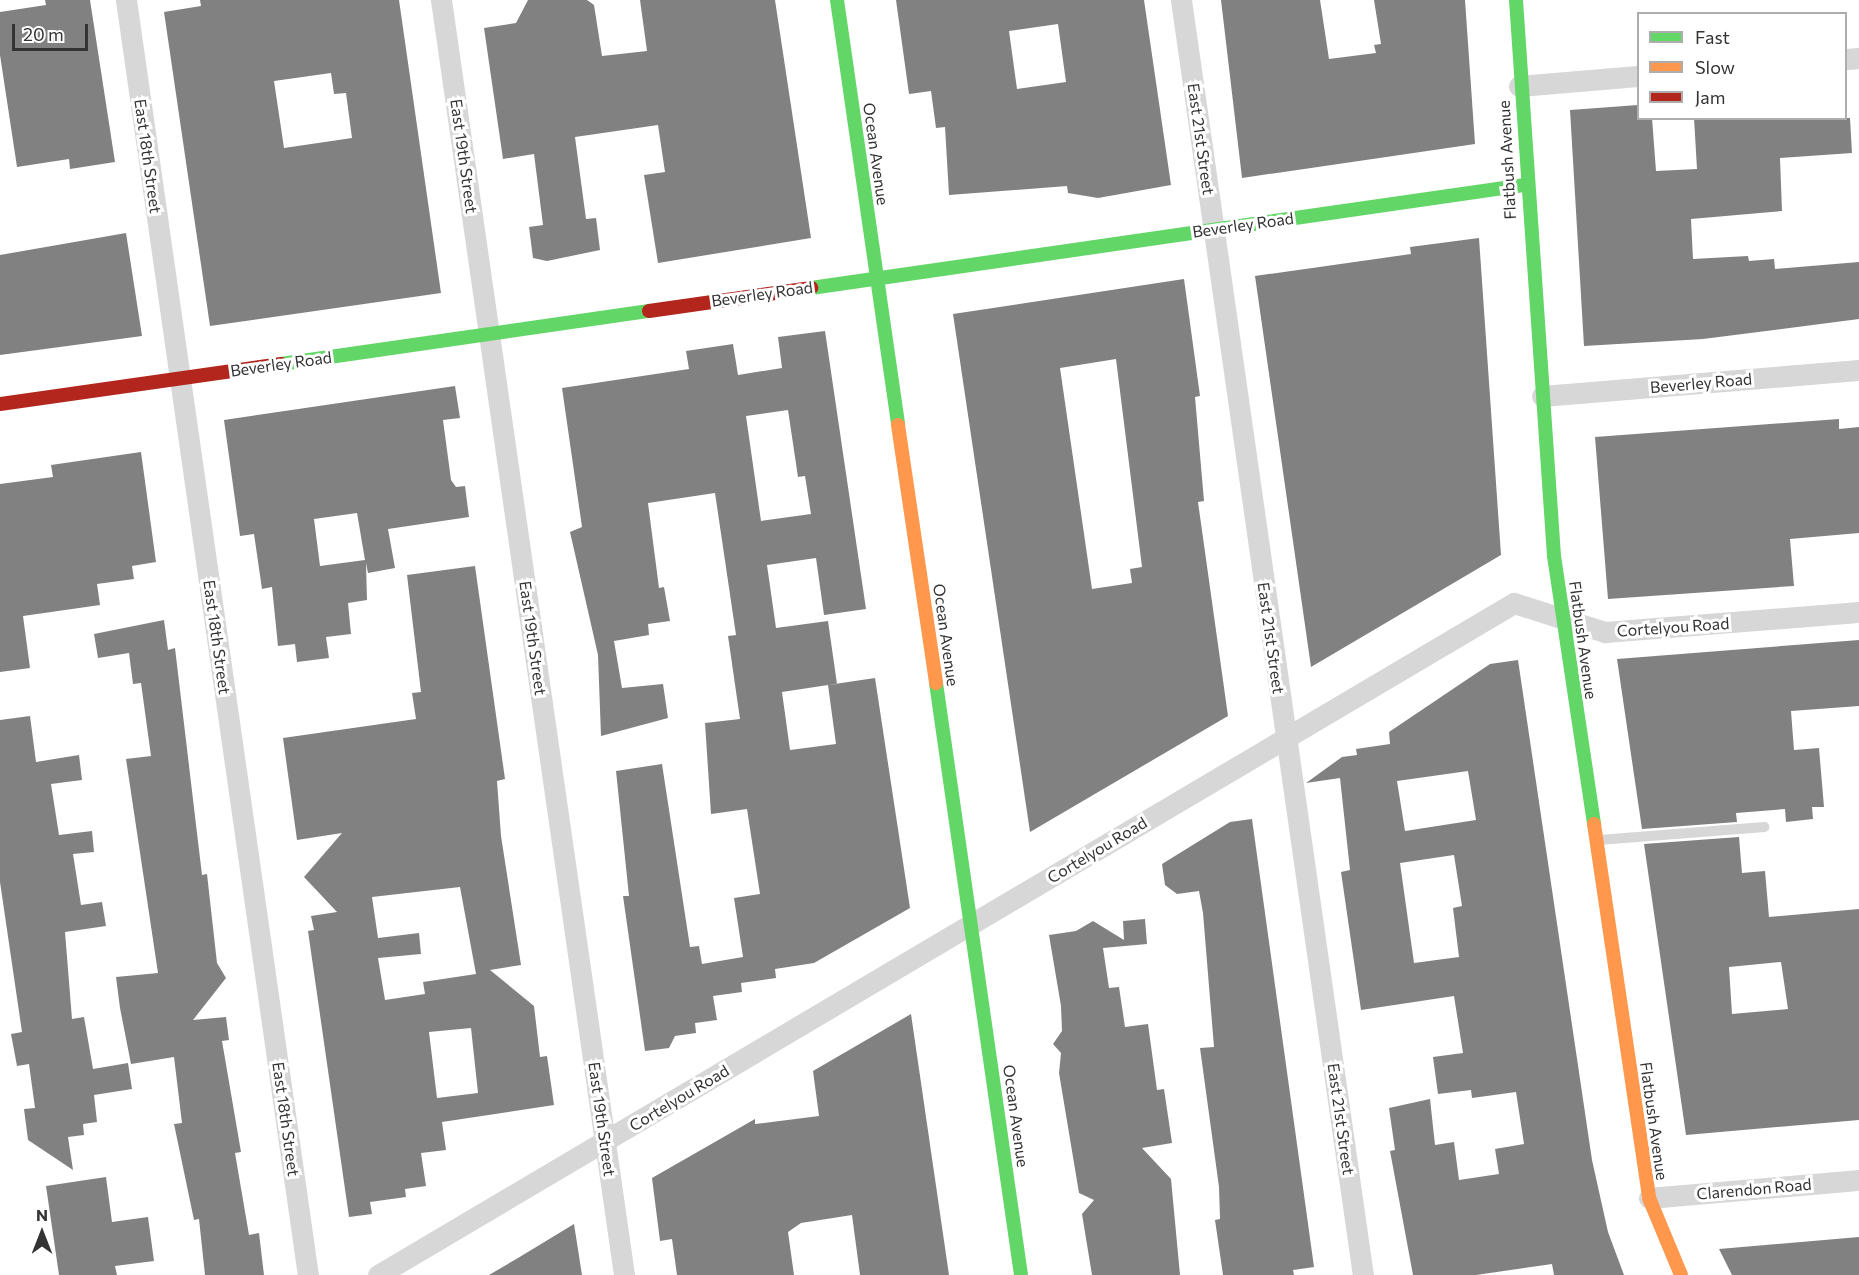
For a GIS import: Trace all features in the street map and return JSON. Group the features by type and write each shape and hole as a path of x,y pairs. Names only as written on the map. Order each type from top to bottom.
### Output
{"main road":[{"name":"Ocean Avenue","path":"837,0 973,924 1021,1275"},
{"name":"Flatbush Avenue","path":"1515,0 1524,184 1563,618 1649,1198 1681,1275"},
{"name":"Beverley Road","path":"0,404 1524,184"}],"street":[{"name":"East 18th Street","path":"126,0 308,1275"},
{"name":"East 19th Street","path":"441,0 624,1275"},
{"name":"East 21st Street","path":"1180,0 1363,1275"},
{"path":"1519,86 1637,76"},
{"name":"Beverley Road","path":"1542,396 1859,370"},
{"name":"Cortelyou Road","path":"378,1275 1514,603 1605,632 1859,612"},
{"name":"Clarendon Road","path":"1649,1198 1859,1180"}],"lane":[{"path":"1596,841 1764,827"}],"building":[{"path":"45,0 90,0 115,162 70,169 69,159 17,167 0,55 0,12 46,5"},
{"path":"200,0 399,0 441,293 210,326 164,12 201,6","holes":["331,73 334,94 346,93 352,138 284,148 274,81"]},
{"path":"528,0 587,0 594,5 602,56 647,51 640,0 775,0 811,238 658,263 644,175 665,172 658,125 575,137 586,219 596,218 600,250 547,261 533,258 529,227 543,225 534,154 503,159 484,28 516,23"},
{"path":"896,0 1144,0 1171,185 1098,198 1068,193 1067,186 949,195 945,127 936,128 931,91 909,94","holes":["1058,24 1066,82 1017,89 1009,31"]},
{"path":"1221,0 1320,0 1329,59 1376,53 1374,45 1381,44 1374,0 1465,0 1475,144 1242,178"},
{"path":"1637,105 1637,120 1652,120 1656,171 1697,169 1694,120 1847,120 1850,118 1852,153 1780,158 1782,211 1691,219 1693,259 1748,256 1749,261 1774,259 1775,269 1859,262 1859,319 1703,339 1584,346 1570,110"},
{"path":"126,233 142,336 0,355 0,255"},
{"path":"1479,238 1501,555 1311,667 1255,276 1411,254 1410,247"},
{"path":"1184,279 1200,396 1195,397 1204,501 1198,502 1228,716 1030,832 953,314","holes":["1116,359 1142,567 1130,569 1132,583 1092,589 1060,368"]},
{"path":"825,331 866,609 824,615 816,558 767,565 776,628 828,621 837,684 875,678 910,908 814,963 775,969 776,978 741,983 742,992 713,996 717,1020 695,1023 696,1033 675,1036 669,1048 645,1051 623,896 629,896 616,771 662,764 690,947 699,946 702,964 743,957 734,898 760,894 747,809 711,814 705,723 740,719 728,636 736,635 715,493 648,503 659,588 664,587 670,621 648,624 649,635 614,641 622,688 663,684 668,718 601,736 598,655 570,532 582,527 562,388 689,369 686,351 733,344 738,375 782,368 778,337","holes":["788,410 798,477 805,476 811,514 761,521 746,416","828,685 836,744 790,750 782,692"]},
{"path":"455,386 460,418 443,420 451,480 456,487 465,486 469,517 388,529 395,568 368,573 366,563 367,600 348,603 351,634 326,637 329,658 297,662 295,644 278,646 272,587 262,589 254,534 240,536 224,420","holes":["357,513 365,560 320,566 314,519"]},
{"path":"1839,419 1839,429 1859,427 1859,533 1790,539 1794,586 1608,599 1595,437"},
{"path":"141,452 156,562 132,566 134,579 97,584 100,605 23,616 30,668 0,672 0,484 53,477 51,465"},
{"path":"475,566 505,779 497,781 501,836 521,965 490,970 534,1006 540,1057 547,1056 554,1105 442,1122 446,1150 421,1153 426,1186 405,1189 406,1197 370,1202 372,1214 349,1217 308,931 314,930 311,916 337,912 304,877 342,833 297,840 283,738 416,719 412,693 421,692 407,575","holes":["460,887 476,974 423,982 425,994 385,1000 378,958 421,954 419,933 378,938 372,897","471,1028 478,1093 437,1098 429,1032"]},
{"path":"164,620 168,650 175,648 202,875 207,874 217,963 226,978 193,1020 226,1017 229,1040 222,1041 241,1152 235,1153 249,1235 259,1233 264,1275 205,1275 199,1219 194,1220 174,1124 182,1123 174,1057 131,1064 120,1008 116,977 158,973 126,759 151,756 141,683 133,684 129,653 98,658 94,634"},
{"path":"1859,640 1859,706 1791,711 1794,750 1819,748 1824,807 1812,807 1813,819 1786,822 1785,809 1736,813 1737,822 1642,829 1617,659"},
{"path":"1518,660 1592,1160 1608,1232 1624,1275 1554,1275 1552,1264 1476,1275 1413,1275 1390,1151 1395,1150 1389,1108 1430,1099 1435,1145 1454,1142 1459,1180 1499,1174 1495,1149 1524,1144 1516,1092 1472,1098 1471,1090 1438,1094 1433,1057 1463,1053 1454,996 1361,1010 1341,872 1350,870 1340,778 1306,783 1342,757 1357,755 1356,749 1390,744 1389,732 1490,664","holes":["1468,771 1476,820 1405,831 1397,781","1454,855 1462,906 1453,908 1459,957 1414,963 1400,863"]},
{"path":"30,716 36,762 79,755 82,780 51,784 59,835 92,831 94,852 73,854 81,905 102,902 106,926 65,932 72,1019 84,1017 93,1069 128,1063 132,1089 94,1095 97,1122 83,1124 84,1135 68,1137 73,1170 28,1140 24,1109 35,1108 29,1064 17,1066 11,1034 22,1032 0,882 0,720"},
{"path":"1252,819 1314,1267 1293,1270 1294,1275 1223,1275 1215,1220 1220,1219 1219,1187 1200,1048 1214,1047 1203,913 1199,891 1177,894 1165,885 1162,864 1230,822"},
{"path":"1739,837 1742,873 1765,871 1769,917 1859,909 1859,1120 1686,1135 1644,844","holes":["1781,962 1788,1009 1732,1014 1729,967"]},
{"path":"1145,919 1147,944 1103,948 1109,988 1119,987 1125,1027 1148,1024 1157,1090 1164,1089 1172,1143 1142,1148 1171,1179 1180,1275 1092,1275 1082,1214 1094,1200 1079,1193 1059,1073 1061,1053 1053,1044 1062,1031 1061,1006 1049,935 1076,931 1093,921 1124,940 1123,921"},
{"path":"911,1014 949,1275 860,1275 852,1215 801,1223 788,1232 794,1275 677,1275 672,1239 660,1241 652,1178 755,1119 755,1124 819,1116 813,1071"},
{"path":"106,1177 112,1222 148,1217 154,1261 115,1266 117,1275 59,1275 46,1186"},
{"path":"574,1224 582,1275 489,1275 518,1258"},
{"path":"1859,1237 1859,1275 1732,1275 1719,1249"}],"traffic: fast":[{"path":"837,0 898,425"},
{"path":"1516,0 1554,556 1594,824"},
{"path":"811,288 1524,185"},
{"path":"281,364 649,311"},
{"path":"936,683 1021,1275"}],"traffic: slow":[{"path":"898,425 936,683"},
{"path":"1594,824 1649,1198 1681,1275"}],"traffic: jam":[{"path":"649,311 811,288"},
{"path":"0,404 281,364"}]}
